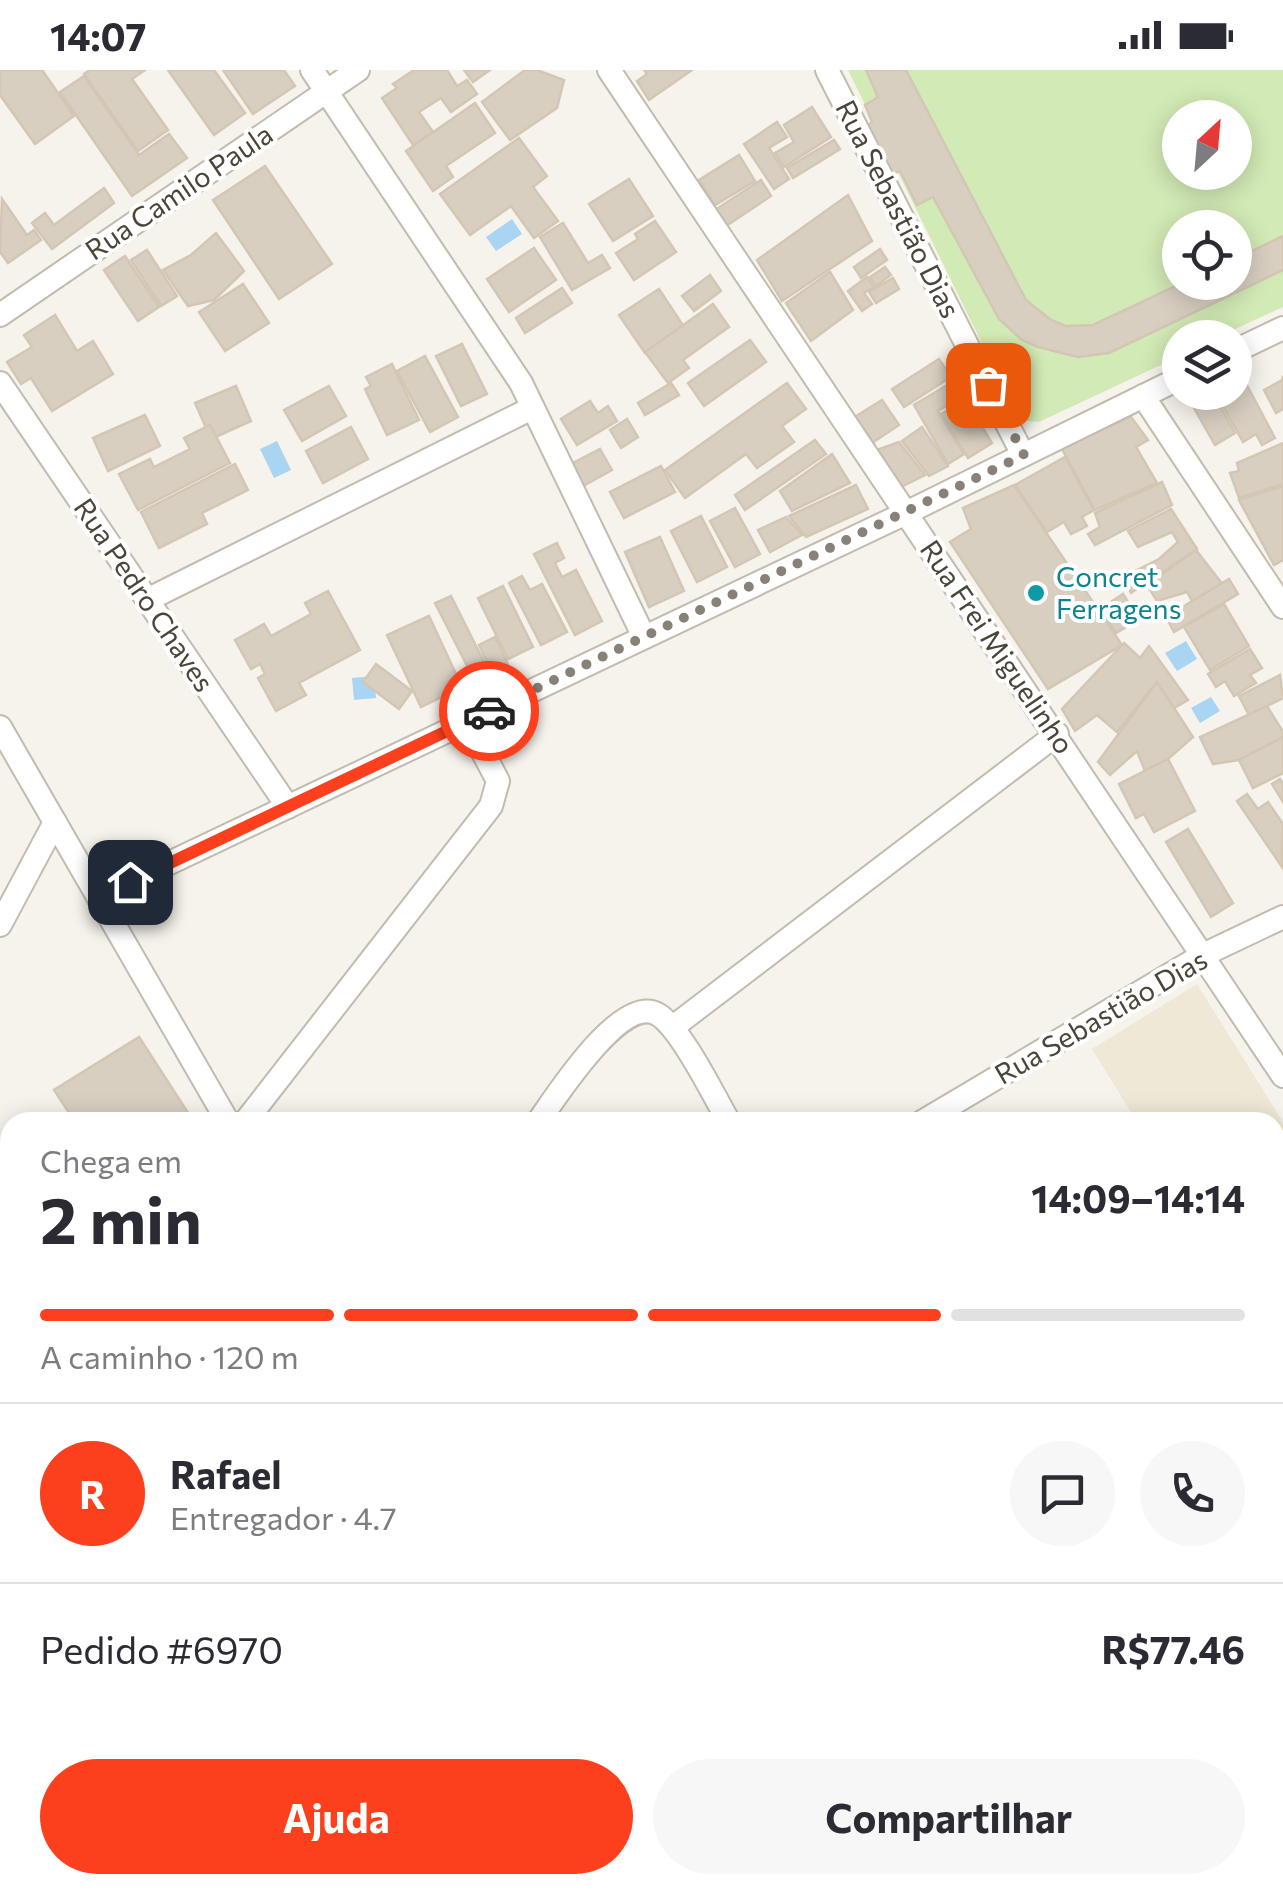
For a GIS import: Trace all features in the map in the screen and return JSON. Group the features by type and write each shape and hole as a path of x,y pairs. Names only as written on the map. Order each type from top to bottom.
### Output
{"street":[{"path":"312,70 521,382 644,637"},
{"name":"Rua Camilo Paula","path":"0,314 358,70"},
{"name":"Rua Frei Miguelinho","path":"610,70 1283,1076"},
{"name":"Rua Sebastião Dias","path":"827,70 1024,455"},
{"path":"1252,343 1283,328"},
{"name":"Rua Pedro Chaves","path":"0,383 288,806"},
{"path":"98,897 1162,387"},
{"path":"1144,396 1283,607"},
{"path":"147,600 532,408"},
{"path":"253,1112 491,806 498,781 467,722"},
{"path":"0,728 222,1112"},
{"path":"673,1027 1056,734"},
{"path":"0,925 56,822"},
{"name":"Rua Sebastião Dias","path":"939,1112 1203,955 1283,917"},
{"path":"545,1112 590,1049 642,1012 658,1014 673,1027 723,1112"}],"shaded area":[{"path":"1197,984 1277,1112 1131,1112 1092,1049"}],"green space":[{"path":"848,70 1283,70 1283,307 1252,321 1162,320 1162,364 1039,422 1027,421 1015,411"}],"water":[{"path":"512,219 522,234 496,251 486,237"},
{"path":"277,441 291,470 274,478 260,449"},
{"path":"1186,641 1197,659 1177,671 1165,653"},
{"path":"374,676 376,698 354,700 352,678"},
{"path":"1211,697 1220,711 1200,723 1191,708"}],"building":[{"path":"0,70 42,70 74,116 35,144 0,95"},
{"path":"90,70 145,70 132,79 168,130 138,151 84,74"},
{"path":"168,70 214,70 245,113 214,135"},
{"path":"223,70 284,70 295,86 253,114"},
{"path":"414,70 447,70 457,86 467,80 477,94 451,112 441,98 419,112 433,132 413,145 382,98 397,88 393,84"},
{"path":"464,70 490,70 473,82"},
{"path":"525,70 564,80 557,108 510,140 482,102"},
{"path":"644,70 692,70 649,100 637,81 647,74"},
{"path":"866,70 906,70 1026,300 1051,320 1066,326 1093,325 1162,292 1162,300 1220,300 1178,320 1162,320 1162,328 1109,353 1078,357 1022,340 999,319 933,197 917,205 900,171 889,176 866,128 872,122 865,105 878,97"},
{"path":"84,76 139,155 169,134 187,158 132,196 60,92"},
{"path":"475,103 495,133 446,166 453,177 433,191 406,151"},
{"path":"812,107 831,137 784,167 775,153 794,142 784,125"},
{"path":"777,122 787,137 769,148 789,179 774,189 744,144"},
{"path":"519,138 547,176 533,187 558,221 534,238 511,206 470,235 440,194"},
{"path":"834,140 840,149 793,178 787,168"},
{"path":"739,155 755,181 715,205 699,180"},
{"path":"265,166 332,264 279,299 213,200"},
{"path":"629,179 653,216 613,241 589,204"},
{"path":"761,180 771,196 726,226 715,210"},
{"path":"104,188 114,203 52,249 32,223 45,213 54,225"},
{"path":"848,195 872,241 782,301 757,260"},
{"path":"2,199 27,235 34,230 41,240 8,263 0,252"},
{"path":"655,221 676,252 634,280 616,253 638,239 635,234"},
{"path":"563,223 588,263 602,255 610,268 572,290 540,237"},
{"path":"216,233 244,271 214,300 188,306 163,270 191,255"},
{"path":"1283,236 1283,270 1252,285 1252,251"},
{"path":"534,248 556,280 509,312 487,279"},
{"path":"880,249 887,260 861,278 854,267"},
{"path":"147,250 177,296 161,306 131,260"},
{"path":"125,256 159,307 138,321 104,270"},
{"path":"885,267 891,275 876,286 870,277"},
{"path":"830,272 853,310 811,341 786,303"},
{"path":"710,275 721,291 694,311 682,296"},
{"path":"867,277 874,287 864,293 872,304 862,311 848,291"},
{"path":"893,278 899,289 876,303 869,292"},
{"path":"243,284 269,323 225,351 199,312"},
{"path":"562,288 572,303 525,333 516,318"},
{"path":"659,289 684,327 645,353 619,315"},
{"path":"713,304 729,327 683,360 689,368 668,383 645,352"},
{"path":"55,315 77,351 93,341 113,374 52,411 31,378 21,384 7,362 32,347 24,335"},
{"path":"750,340 766,362 704,406 688,383"},
{"path":"462,344 487,394 461,406 436,356"},
{"path":"425,356 458,417 430,432 397,371"},
{"path":"939,359 951,377 904,407 892,389"},
{"path":"392,364 419,420 387,435 365,389 371,386 366,377"},
{"path":"1283,376 1283,409 1276,413 1264,390"},
{"path":"954,381 963,396 938,411 964,454 948,464 914,405"},
{"path":"671,383 679,395 645,415 638,403"},
{"path":"787,383 806,409 782,426 794,442 757,468 746,454 685,498 665,470"},
{"path":"236,386 251,421 211,439 195,403"},
{"path":"329,386 346,416 302,441 284,410"},
{"path":"1252,395 1275,438 1262,445 1256,434 1243,442 1225,410 1252,410"},
{"path":"882,400 899,425 872,443 855,417"},
{"path":"966,400 992,443 968,458 941,414"},
{"path":"590,401 598,413 608,406 617,421 577,445 561,419"},
{"path":"1195,410 1222,410 1235,433 1215,445"},
{"path":"145,415 160,446 108,471 93,438"},
{"path":"1131,417 1148,440 1136,447 1157,483 1095,510 1061,447"},
{"path":"627,419 638,437 621,448 610,430"},
{"path":"210,425 230,463 138,510 119,474 150,459 154,467 190,449 184,438"},
{"path":"351,427 368,459 323,483 306,451"},
{"path":"922,427 948,466 929,476 902,441"},
{"path":"815,440 826,454 745,510 735,495"},
{"path":"899,442 925,475 901,487 877,450"},
{"path":"1283,443 1283,484 1239,498 1230,473 1239,471 1237,463"},
{"path":"600,449 612,470 583,486 571,464"},
{"path":"832,454 850,483 792,511 780,491"},
{"path":"1065,457 1094,510 1082,517 1087,526 1071,534 1064,522 1047,532 1015,485"},
{"path":"235,464 248,490 202,513 207,524 159,548 141,512"},
{"path":"661,466 675,492 624,518 610,492"},
{"path":"1162,482 1172,505 1095,545 1088,534 1100,527 1095,513"},
{"path":"856,485 868,509 806,537 789,516"},
{"name":"Concret Ferragens","path":"1014,485 1122,645 1048,689 950,542 971,529 963,508"},
{"path":"1283,486 1283,560 1274,565 1239,500"},
{"path":"735,508 760,554 735,567 710,521"},
{"path":"1171,509 1197,549 1131,593 1123,577 1159,559 1178,542 1172,532 1138,547 1128,531"},
{"path":"701,516 727,567 697,582 671,531"},
{"path":"786,517 802,535 770,552 758,530"},
{"path":"660,537 684,591 649,607 625,552"},
{"path":"557,543 564,558 555,563 562,577 576,570 602,621 575,635 534,554"},
{"path":"1196,550 1223,585 1193,603 1187,592 1157,601 1147,585"},
{"path":"522,576 530,590 542,584 567,632 541,645 509,583"},
{"path":"1229,579 1238,594 1174,632 1166,617"},
{"path":"503,586 533,647 508,659 478,598"},
{"path":"328,591 360,650 299,683 306,695 276,711 258,678 265,674 260,664 251,669 235,640 264,624 271,636 311,614 305,603"},
{"path":"1123,594 1139,619 1116,633 1100,609"},
{"path":"451,596 493,680 478,687 435,603"},
{"path":"1224,604 1249,646 1210,670 1184,627"},
{"path":"429,616 462,687 421,707 387,635"},
{"path":"495,637 510,669 494,677 479,645"},
{"path":"1124,643 1140,658 1149,646 1188,700 1174,708 1157,682 1117,732 1097,715 1075,731 1062,709"},
{"path":"1250,649 1262,668 1250,675 1256,683 1234,696 1225,681 1216,687 1208,674"},
{"path":"376,664 412,691 399,709 363,682"},
{"path":"1280,675 1283,698 1249,715 1239,696"},
{"path":"1157,682 1193,737 1168,759 1145,771 1137,751 1110,775 1098,762"},
{"path":"1267,706 1283,737 1239,760 1213,764 1200,737"},
{"path":"1283,737 1283,773 1253,788 1239,760"},
{"path":"1168,759 1195,811 1154,832 1144,814 1136,818 1119,784"},
{"path":"1280,779 1283,784 1283,802 1272,784"},
{"path":"1247,794 1258,809 1268,802 1283,824 1282,867 1237,801"},
{"path":"1188,829 1233,903 1211,917 1166,842"},
{"path":"139,1037 188,1112 68,1112 54,1090"}],"way so far":[{"path":"489,711 1024,455 988,385"}],"place":[{"name":"Concret Ferragens","path":"1036,593"}],"route":[{"path":"130,882 489,711"}]}
